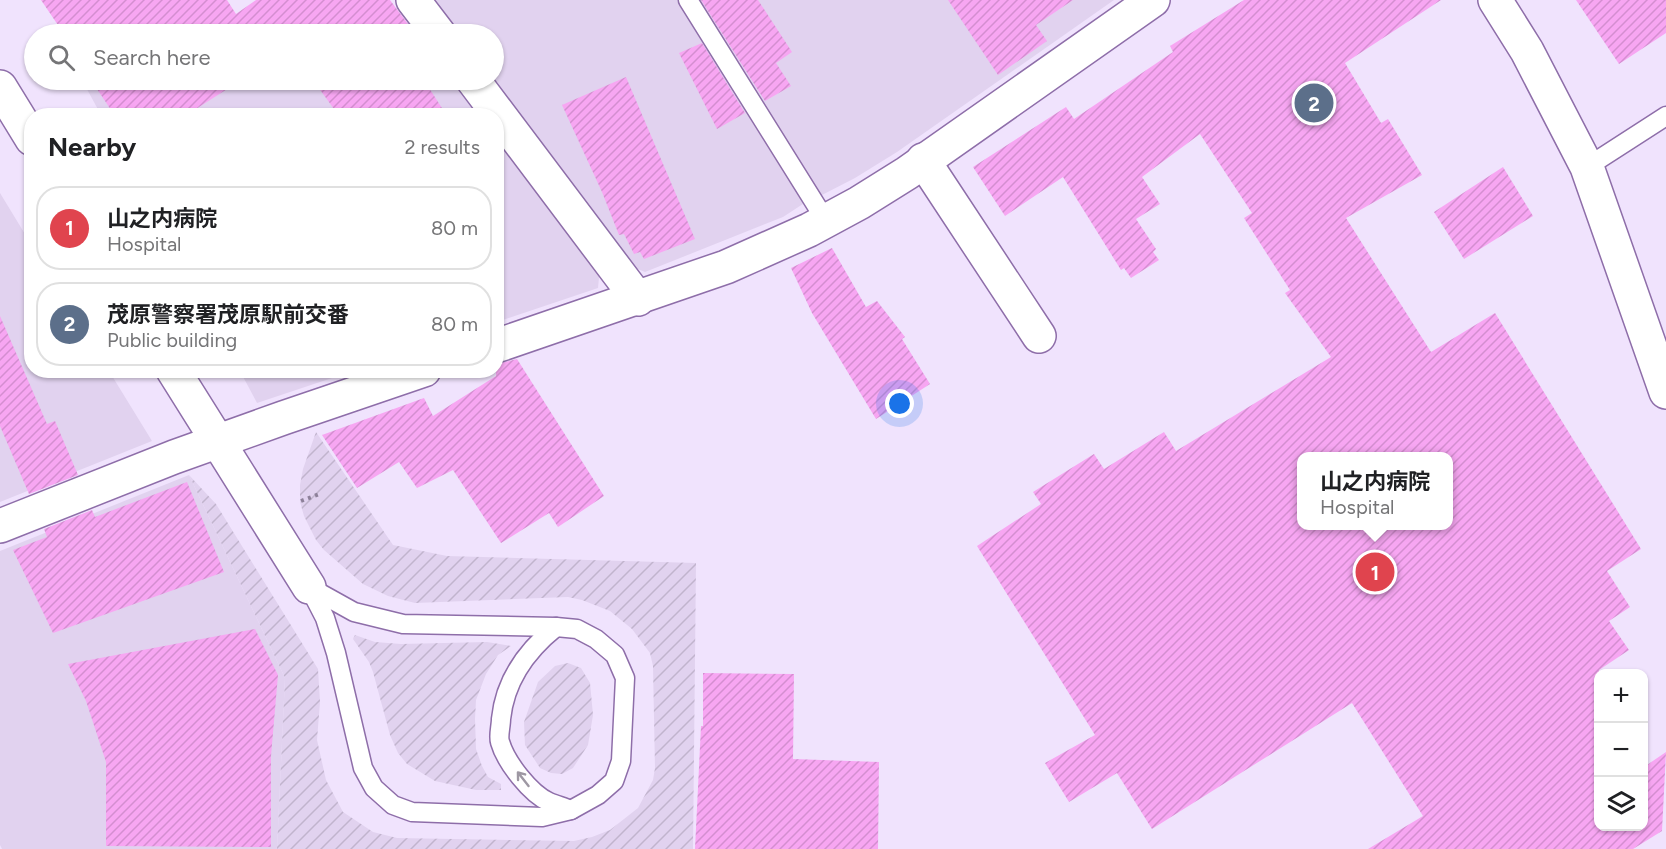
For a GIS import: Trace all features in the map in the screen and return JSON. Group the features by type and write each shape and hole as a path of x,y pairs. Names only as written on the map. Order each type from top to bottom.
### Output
{"street":[{"path":"413,0 431,24"},
{"path":"504,343 726,267 826,221 859,203 923,160 1153,0"},
{"path":"1495,0 1527,51 1587,167 1666,392"},
{"path":"0,87 24,126"},
{"path":"481,90 494,108"},
{"path":"504,121 638,298"},
{"path":"923,160 1039,336"},
{"path":"178,378 309,587"},
{"path":"0,526 174,457 400,378"}],"lane":[{"path":"688,0 826,221"},
{"path":"1587,167 1666,116"},
{"path":"309,587 354,612 403,624 556,627 577,629 596,639 615,655 625,678 621,761 614,781 598,795 572,810 542,817 412,812 393,805 374,788 363,768 336,653 325,618 309,587"},
{"path":"556,627 538,641 509,683 503,703 500,741 511,764 530,789 548,802 572,810"}],"shaded area":[{"path":"422,0 682,0 806,202 783,217 645,272 621,262 490,90 504,90 504,24 440,24"},
{"path":"695,0 1114,0 897,152 855,178 818,197"},
{"path":"87,90 464,90 478,108 97,108"},
{"path":"504,142 600,267 598,288 504,320"},
{"path":"0,193 24,232 24,378 113,378 152,441 0,502"},
{"path":"244,378 332,378 257,403"},
{"path":"316,432 393,545 447,556 696,563 693,849 277,849 285,678 189,475 216,504 318,669 320,702 317,740 326,780 343,812 373,832 397,838 574,841 592,837 610,830 638,808 653,780 655,768 653,666 650,653 632,629 610,611 568,597 415,603 388,596 363,584 324,550 316,540 304,516 300,502 300,485"},
{"path":"189,475 285,678 277,849 2,849 0,845 0,551"},
{"path":"355,635 375,642 401,644 487,642 511,646 498,655 486,674 476,700 476,749 488,777 501,784 501,790 476,790 435,781 407,764 398,753 390,735 373,672 353,639"},
{"path":"568,663 581,668 590,683 593,715 588,745 573,768 562,774 551,773 540,768 525,745 524,722 538,682 555,666"}],"building":[{"path":"41,0 227,0 236,14 256,0 390,0 408,24 57,24"},
{"path":"701,0 758,0 792,52 776,63 791,86 765,101"},
{"path":"948,0 1073,0 1036,25 1047,41 998,75"},
{"path":"1244,0 1441,0 1345,63 1381,123 1388,119 1422,175 1346,218 1431,352 1495,313 1641,549 1607,571 1630,607 1609,621 1629,650 1600,669 1594,669 1594,831 1648,831 1648,764 1666,752 1662,831 1633,849 1368,849 1423,816 1352,703 1152,829 1117,773 1069,802 1045,763 1095,735 977,546 1041,504 1033,492 1094,454 1104,469 1164,432 1176,451 1331,357 1285,293 1290,290 1244,218 1252,213 1200,134 1142,177 1160,204 1136,219 1156,249 1153,252 1159,260 1131,278 1124,268 1121,270 1063,177 1005,216 973,167 1066,107 1074,119 1173,52 1170,46"},
{"path":"1576,0 1666,0 1666,33 1619,64"},
{"path":"702,43 745,113 717,129 679,53"},
{"path":"626,77 695,239 644,259 640,252 634,254 624,234 619,235 562,105"},
{"path":"98,90 226,90 198,108 110,108"},
{"path":"320,90 430,90 442,108 333,108"},
{"path":"1503,167 1533,216 1464,259 1434,212"},
{"path":"832,248 866,307 877,301 905,337 902,339 930,384 876,419 812,313 791,268"},
{"path":"0,316 24,371 24,378 27,378 47,424 55,421 78,475 29,494 0,426"},
{"path":"517,359 604,496 558,527 549,513 501,543 453,470 417,488 399,462 357,488 322,435 424,398 433,416 493,378 504,378 504,362"},
{"path":"187,482 224,572 53,633 13,550 47,537 44,529 92,510 95,517"},
{"path":"255,629 278,675 271,756 271,847 106,846 106,762 86,701 68,664"},
{"path":"703,673 794,674 793,759 879,762 878,849 695,849 701,726 703,726"}],"place":[{"name":"茂原警察署茂原駅前交番","path":"1314,103"},
{"name":"山之内病院","path":"1375,572"}]}
